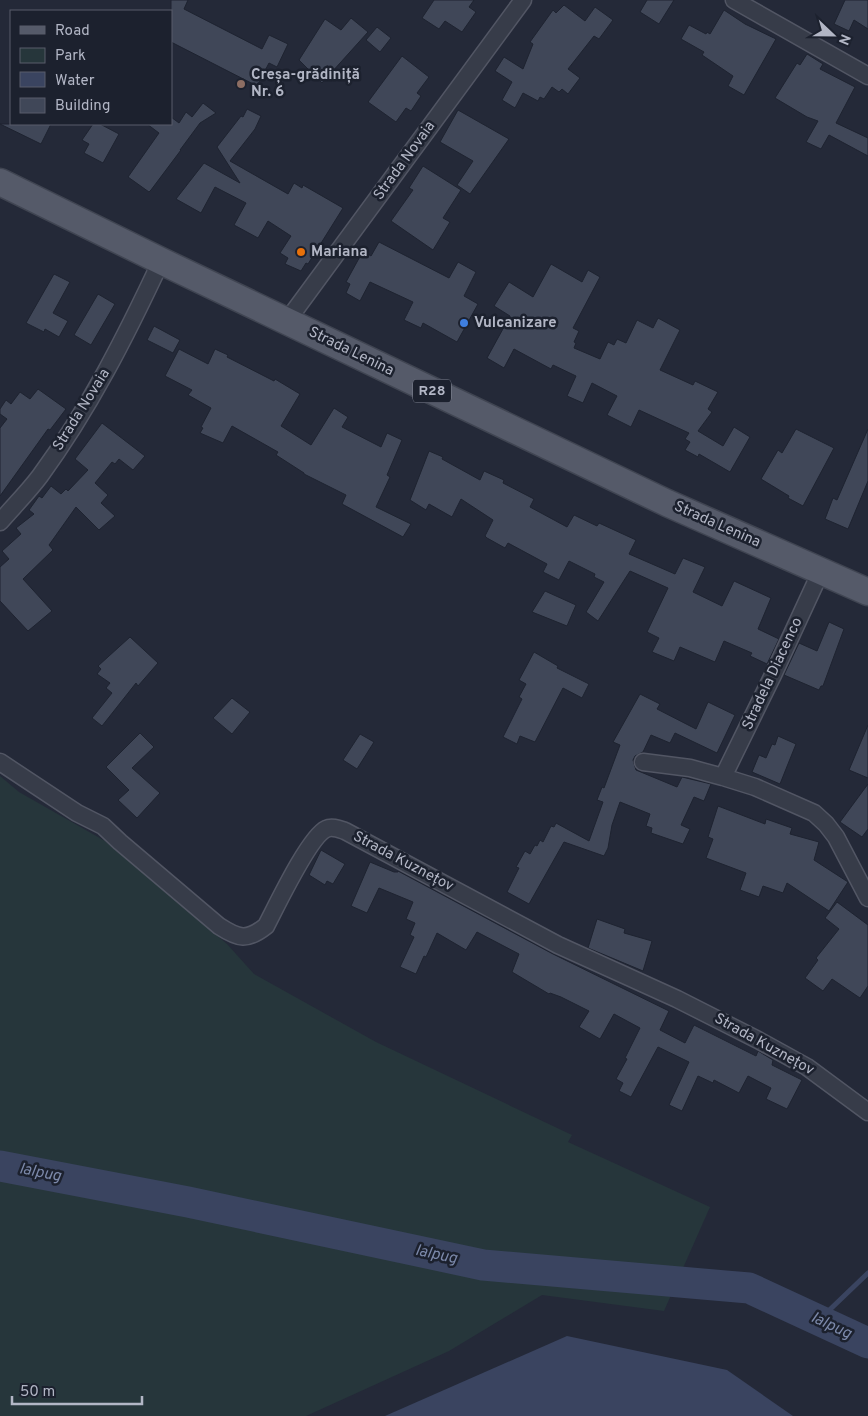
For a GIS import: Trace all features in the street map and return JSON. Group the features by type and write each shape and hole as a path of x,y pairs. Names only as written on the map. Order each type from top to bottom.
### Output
{"main road":[{"name":"Strada Lenina","path":"0,182 287,322 667,503 868,592"}],"street":[{"name":"Strada Novaia","path":"287,322 523,0"},
{"path":"734,0 868,76"},
{"name":"Strada Novaia","path":"0,522 39,478 104,377 161,261"},
{"name":"Stradela Diacenco","path":"723,777 821,571"},
{"name":"Strada Kuznețov","path":"0,762 77,813 103,826 148,866 231,933 244,938 255,934 266,926 308,849 326,828 334,828 354,836 558,945 677,999 758,1040 807,1067 868,1112"},
{"path":"644,762 690,768 723,777 755,787 814,814 826,824 836,838 868,898"}],"green space":[{"path":"0,776 19,792 105,841 227,944 254,974 376,1042 572,1135 568,1142 710,1207 664,1311 542,1295 449,1351 306,1416 0,1416"}],"water":[{"path":"567,1336 727,1370 793,1416 385,1416"}],"building":[{"path":"171,0 188,0 184,9 262,49 269,35 288,44 277,67 269,63 257,86 172,43"},
{"path":"434,0 474,0 469,7 476,12 462,32 445,21 439,29 422,18"},
{"path":"647,0 674,0 659,24 640,12"},
{"path":"845,0 868,0 868,29 854,20 849,31 834,24"},
{"path":"564,5 585,21 595,7 613,20 599,39 594,36 568,69 580,78 568,94 562,89 559,92 552,87 544,99 540,97 538,101 523,93 515,108 502,100 512,82 495,71 504,57 523,69 533,44 530,42 553,10 556,13"},
{"path":"724,10 745,24 776,39 744,95 728,86 733,76 702,55 704,52 681,39 689,25 706,34 707,32 710,34"},
{"path":"351,18 368,32 322,83 299,60 325,19 341,30"},
{"path":"377,27 391,38 380,52 366,40"},
{"path":"807,54 823,64 820,69 855,87 836,123 868,138 868,156 829,135 821,149 806,142 818,121 807,117 775,98 797,63 800,65"},
{"path":"402,56 429,77 417,93 421,96 411,111 406,108 396,122 368,102"},
{"path":"203,103 216,113 200,123 149,192 128,177 159,133 148,125 172,125 172,118 179,123 186,112 192,117"},
{"path":"247,109 261,116 255,129 230,161 288,194 294,183 302,188 303,185 343,208 308,264 306,263 301,271 285,264 288,258 280,253 291,236 268,221 258,238 234,225 246,203 215,187 201,213 176,199 204,163 240,183 217,147 241,116 243,117"},
{"path":"458,110 509,139 470,194 457,185 473,161 440,142"},
{"path":"0,124 50,125 41,144"},
{"path":"92,125 102,125 119,134 103,163 84,153 89,144 82,140"},
{"path":"423,166 461,190 443,218 450,222 433,250 391,221 413,190 409,188"},
{"path":"379,242 449,278 458,262 476,272 464,296 478,304 457,342 423,323 421,328 404,320 413,302 370,282 360,301 346,293 350,284 346,282 363,251 371,256"},
{"path":"551,264 582,282 588,270 600,277 573,328 579,331 574,342 576,343 574,348 600,359 608,342 614,345 617,339 626,343 637,320 653,328 658,318 680,330 660,370 693,385 695,381 718,392 708,409 712,412 698,431 723,446 734,427 750,437 730,472 699,454 698,457 685,450 690,442 685,439 689,433 639,410 631,427 607,415 617,396 592,383 583,403 567,396 576,376 553,365 551,369 514,349 504,368 487,358 510,316 494,306 509,282 533,297"},
{"path":"54,274 70,282 53,313 68,321 59,337 45,329 44,332 26,323"},
{"path":"98,294 115,304 91,345 74,335"},
{"path":"154,326 180,340 173,353 147,340"},
{"path":"179,349 208,364 215,349 274,381 275,379 300,394 281,426 311,445 334,408 348,417 342,427 381,447 387,433 402,440 387,475 390,477 376,507 411,524 403,537 342,504 346,495 304,474 276,455 278,452 232,426 223,443 200,433 203,428 201,427 211,408 188,395 192,390 165,376"},
{"path":"38,389 66,409 50,430 48,429 0,496 0,428 7,419 0,414 0,409 6,400 11,404 20,392 30,399"},
{"path":"102,423 145,456 133,470 119,459 115,464 112,462 95,483 108,495 101,503 115,516 99,530 76,507 49,545 53,550 23,579 52,611 28,631 0,601 0,567 9,559 2,551 21,534 16,528 34,514 29,510 39,496 42,498 51,486 61,494 66,489 68,491 88,470 75,459"},
{"path":"796,429 834,448 803,506 761,479 778,450 782,453"},
{"path":"868,429 868,481 848,529 825,519 833,498 837,500"},
{"path":"429,451 443,457 442,459 480,480 484,471 504,480 503,483 534,499 530,507 567,527 574,515 597,526 599,523 636,540 629,554 675,574 683,558 705,567 693,592 722,606 734,581 771,598 758,629 779,639 767,664 750,656 752,653 724,641 715,662 680,647 674,661 652,652 659,638 647,632 668,588 630,571 598,621 586,612 604,582 594,577 595,574 569,561 559,580 543,572 547,564 508,543 505,548 487,538 485,536 493,520 461,499 452,517 429,504 426,510 410,500"},
{"path":"545,591 576,605 567,626 532,612"},
{"path":"829,622 844,629 823,686 819,690 784,675 799,643 817,651"},
{"path":"130,637 158,663 138,686 136,683 102,726 92,718 112,693 106,688 110,683 97,674 101,669 98,666"},
{"path":"534,652 558,666 557,668 589,684 582,698 563,688 535,742 520,736 517,744 503,737 522,699 519,697 526,684 519,680"},
{"path":"640,694 660,704 657,709 696,729 708,702 735,715 717,753 675,733 670,743 651,735 643,752 635,756 633,760 636,770 677,787 682,777 711,784 704,801 694,797 681,825 690,829 683,844 651,833 652,828 646,826 650,814 620,802 612,825 608,848 604,856 564,842 529,904 507,892 519,868 516,867 525,851 530,854 540,840 543,842 551,826 554,827 556,823 589,841 603,802 597,800 602,787 604,788 620,745 613,742"},
{"path":"232,698 250,712 232,734 213,718"},
{"path":"868,725 868,778 849,770"},
{"path":"140,733 154,747 132,768 160,793 137,818 118,800 129,790 106,767"},
{"path":"360,734 374,742 357,769 343,760"},
{"path":"778,736 796,744 780,784 752,772 759,755 766,758 772,744 775,745"},
{"path":"868,784 868,829 862,837 840,822"},
{"path":"718,806 765,824 766,819 792,828 790,834 819,842 814,860 848,882 829,911 787,883 783,893 763,886 759,897 740,890 746,873 706,858 713,839 708,837"},
{"path":"321,850 345,864 333,884 327,881 325,885 309,875"},
{"path":"370,862 394,872 398,871 553,954 669,1011 660,1030 685,1043 694,1025 756,1056 758,1051 773,1060 772,1065 802,1080 787,1109 766,1099 771,1088 748,1076 739,1093 714,1080 713,1083 698,1076 682,1111 669,1105 689,1062 658,1047 631,1097 619,1091 623,1083 616,1079 640,1028 614,1014 600,1039 579,1027 589,1011 561,997 549,994 512,972 519,954 477,932 466,950 437,933 416,974 400,967 414,937 410,935 415,923 406,919 413,902 379,888 367,913 351,906"},
{"path":"837,902 868,925 868,986 860,998 832,979 823,991 805,978 818,960 816,958 839,929 825,918"},
{"path":"597,919 625,929 624,933 652,941 643,971 588,948"}],"waterway":[{"name":"Ialpug","path":"0,1166 188,1202 483,1265 749,1288 868,1343"},
{"path":"819,1320 868,1273"}],"place":[{"name":"Creșa-grădiniță Nr. 6","path":"241,84"},
{"name":"Mariana","path":"301,252"},
{"name":"Vulcanizare","path":"464,323"}]}
